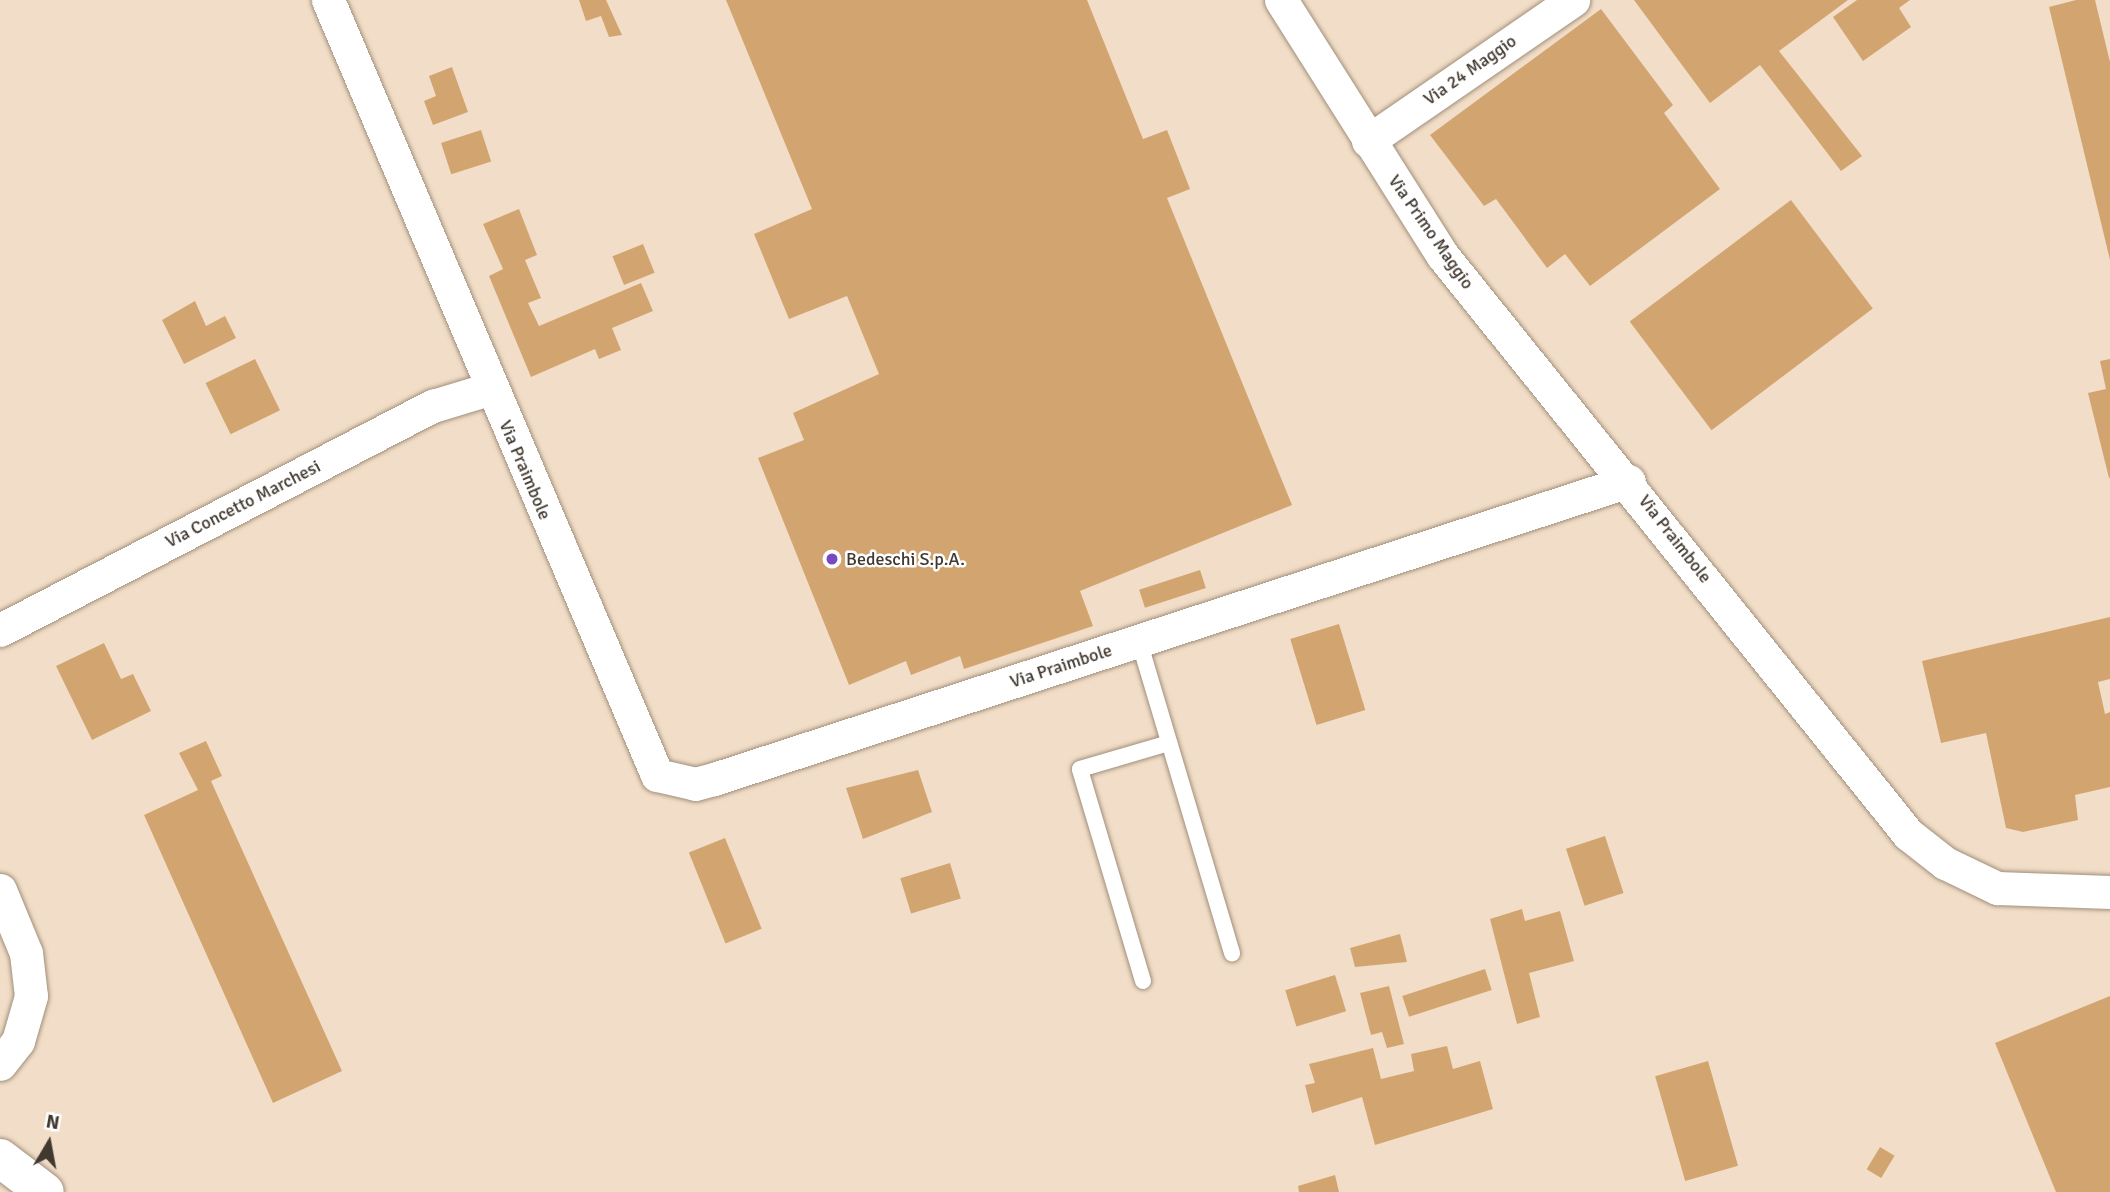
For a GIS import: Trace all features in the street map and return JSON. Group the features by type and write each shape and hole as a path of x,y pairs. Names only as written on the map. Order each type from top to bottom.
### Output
{"highway":[{"path":"0,1157 45,1192"}],"street":[{"name":"Via Praimbole","path":"328,0 489,389 657,775 695,784 714,779 1629,481 1908,834 1945,863 1997,888 2110,892"},
{"name":"Via Primo Maggio","path":"1281,0 1443,256 1629,481"},
{"name":"Via 24 Maggio","path":"1368,141 1573,0"},
{"name":"Via Concetto Marchesi","path":"0,630 433,406 489,389"},
{"path":"0,890 26,953 31,996 18,1041 1,1064"}],"lane":[{"path":"1139,641 1232,953"},
{"path":"1143,981 1080,769 1169,743"}],"building":[{"path":"579,0 606,0 622,35 609,37 601,16 586,21"},
{"path":"726,0 1087,0 1143,139 1167,130 1190,189 1167,198 1292,505 1080,591 1093,626 964,669 960,656 911,675 906,661 849,685 758,458 804,440 793,413 879,374 847,296 789,319 754,234 812,209"},
{"path":"1634,0 1848,0 1779,51 1862,156 1841,171 1760,65 1710,103"},
{"path":"1857,0 1910,0 1899,8 1911,27 1863,61 1833,17"},
{"path":"2076,0 2095,0 2110,62 2110,260 2049,7"},
{"path":"1601,9 1673,105 1664,113 1720,189 1590,286 1565,254 1547,268 1496,199 1484,206 1430,135"},
{"path":"452,67 468,112 433,125 424,101 436,96 429,76"},
{"path":"481,130 491,161 451,174 441,143"},
{"path":"1791,200 1873,309 1712,430 1630,322"},
{"path":"519,209 537,255 525,260 541,298 528,303 539,326 641,283 653,311 612,328 621,350 599,359 595,349 531,377 489,276 503,269 483,224"},
{"path":"643,244 655,273 624,285 612,256"},
{"path":"195,301 206,326 225,316 236,338 184,364 162,320"},
{"path":"255,359 280,410 231,434 206,383"},
{"path":"2110,359 2109,478 2088,393 2106,389 2100,361"},
{"path":"1200,570 1206,588 1145,608 1139,590"},
{"path":"2110,617 2110,679 2098,682 2105,714 2110,712 2110,787 2075,795 2078,820 2023,832 2006,828 1986,733 1941,743 1922,661"},
{"path":"1339,624 1365,710 1317,725 1290,639"},
{"path":"104,643 121,679 133,674 151,711 92,740 56,666"},
{"path":"206,741 222,776 211,781 342,1071 273,1103 144,815 198,790 179,753"},
{"path":"918,770 932,812 863,839 846,788"},
{"path":"1605,836 1624,893 1585,906 1566,849"},
{"path":"725,838 762,929 726,943 689,853"},
{"path":"950,863 961,898 911,914 900,878"},
{"path":"1522,909 1525,921 1560,911 1574,961 1529,973 1540,1017 1517,1024 1490,919"},
{"path":"1400,934 1407,962 1355,967 1350,948"},
{"path":"1485,969 1492,990 1409,1017 1402,996"},
{"path":"1335,975 1346,1011 1296,1027 1285,990"},
{"path":"1389,986 1404,1044 1387,1048 1382,1032 1371,1035 1360,993"},
{"path":"2110,996 2110,1192 2056,1192 1995,1043"},
{"path":"1447,1046 1453,1069 1480,1061 1493,1109 1375,1145 1362,1097 1312,1113 1305,1085 1315,1083 1309,1064 1373,1048 1381,1079 1414,1071 1411,1054"},
{"path":"1708,1061 1738,1166 1685,1181 1655,1076"},
{"path":"1880,1147 1895,1156 1881,1178 1867,1169"},
{"path":"1335,1175 1339,1192 1299,1192 1298,1186"}],"place":[{"name":"Bedeschi S.p.A.","path":"832,559"}]}
